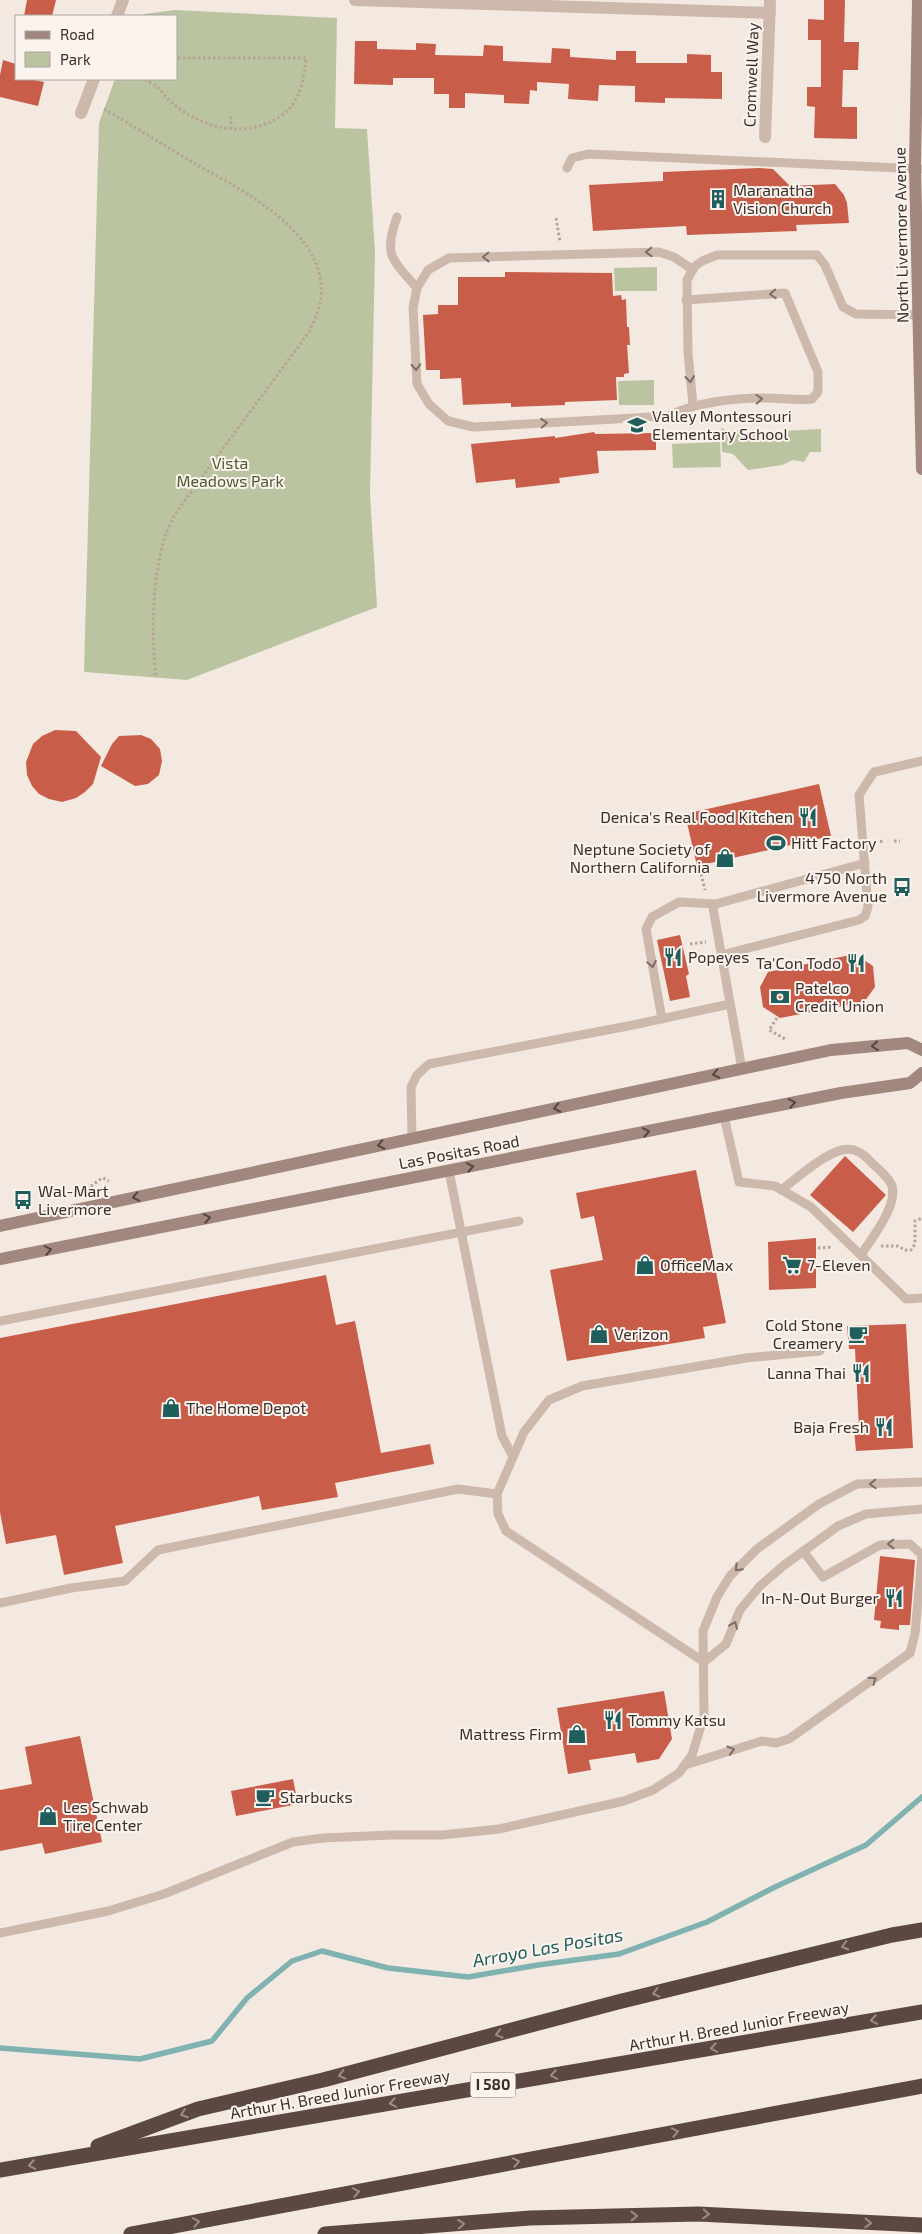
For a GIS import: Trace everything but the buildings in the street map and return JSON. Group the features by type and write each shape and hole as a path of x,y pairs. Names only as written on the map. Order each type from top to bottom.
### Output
{"highway":[{"path":"892,1935 922,1922"},
{"path":"64,2159 198,2109 323,2080 618,2002 892,1935 922,1930"},
{"name":"Arthur H. Breed Junior Freeway","path":"0,2170 922,2012"},
{"path":"131,2234 922,2086"},
{"path":"325,2234 530,2218 698,2214 922,2225"},
{"path":"893,2224 907,2234"}],"main road":[{"name":"North Livermore Avenue","path":"918,0 919,314 922,469"},
{"name":"Las Positas Road","path":"0,1226 831,1050 908,1043 922,1050"},
{"name":"Las Positas Road","path":"0,1259 841,1093 910,1083 922,1073"}],"street":[{"path":"117,15 123,0"},
{"path":"355,0 770,14"},
{"name":"Cromwell Way","path":"765,137 770,0"},
{"path":"81,113 94,80"}],"lane":[{"path":"567,168 572,158 588,154 919,168"},
{"path":"397,217 390,237 389,248 394,261 417,288"},
{"path":"686,300 785,294 818,372 818,392 812,399 795,401 765,398 693,405 669,416 474,427 448,421 429,404 417,384 413,308 417,288 428,270 449,258 660,252 674,256 693,270"},
{"path":"693,405 688,354 687,280 702,260 717,255 816,255 825,264 843,307 856,314 919,314"},
{"path":"721,955 859,920 865,916 868,907 859,794 874,772 922,761"},
{"path":"662,1019 646,929 652,917 679,902 716,904 865,863"},
{"path":"716,904 713,908 742,1069"},
{"path":"412,1139 411,1087 417,1075 429,1064 730,1004"},
{"path":"724,1116 739,1182 775,1186 811,1207 906,1299 922,1298"},
{"path":"781,1190 830,1155 841,1150 860,1151 888,1179 893,1194 889,1210 861,1255"},
{"path":"449,1171 502,1436 513,1457"},
{"path":"0,1321 519,1221"},
{"path":"704,1662 506,1531 498,1514 497,1494 524,1432 549,1400 582,1386 746,1358 820,1351"},
{"path":"0,1933 108,1911 164,1894 293,1842 323,1838 442,1835 499,1829 624,1801 654,1790 679,1772 692,1755 704,1716 703,1631 717,1597 730,1576 757,1549 819,1504 857,1484 922,1482"},
{"path":"0,1602 125,1580 158,1550 458,1489 497,1494"},
{"path":"704,1662 726,1644 740,1610 759,1587 803,1551 838,1526 866,1514 922,1509"},
{"path":"685,1764 762,1741 776,1742 789,1739 910,1654 915,1634 922,1555 910,1544 880,1545 823,1577 803,1551"}],"path":[{"path":"146,80 184,112 207,124 230,129 246,129 269,122 289,109 299,92 306,58 178,58"},
{"path":"104,109 260,201 300,237 314,260 322,285 320,309 309,332 194,486 177,511 164,538 157,574 154,614 156,678"},
{"path":"230,129 231,115"},
{"path":"556,218 561,245"},
{"path":"894,841 900,841"},
{"path":"777,1018 769,1030 787,1040"},
{"path":"76,1193 94,1186 103,1178 109,1181"}],"green space":[{"name":"Vista Meadows Park","path":"175,10 337,18 335,128 367,129 375,252 370,495 377,607 187,680 84,672 99,123 115,80 178,80 178,15 144,14"},
{"path":"657,267 657,291 615,291 614,268"},
{"path":"654,380 654,405 619,405 618,381"},
{"path":"721,428 730,432 738,430 744,433 821,429 821,452 810,452 804,462 793,460 782,465 748,470 733,454 722,452"},
{"path":"720,442 721,467 673,468 672,444"}],"waterway":[{"name":"Arroyo Las Positas","path":"0,2048 140,2059 212,2041 247,1998 292,1961 322,1951 388,1968 468,1977 619,1954 707,1922 775,1887 866,1845 922,1797"}],"place":[{"name":"Maranatha Vision Church","path":"718,199"},
{"name":"Valley Montessouri Elementary School","path":"637,425"},
{"name":"Denica's Real Food Kitchen","path":"808,817"},
{"name":"Hitt Factory","path":"776,843"},
{"name":"Neptune Society of Northern California","path":"725,858"},
{"name":"4750 North Livermore Avenue","path":"902,887"},
{"name":"Popeyes","path":"673,957"},
{"name":"Ta'Con Todo","path":"856,963"},
{"name":"Patelco Credit Union","path":"780,997"},
{"name":"Wal-Mart Livermore","path":"23,1200"},
{"name":"OfficeMax","path":"645,1265"},
{"name":"7-Eleven","path":"792,1265"},
{"name":"Verizon","path":"599,1334"},
{"name":"Cold Stone Creamery","path":"858,1334"},
{"name":"Lanna Thai","path":"861,1373"},
{"name":"The Home Depot","path":"171,1408"},
{"name":"Baja Fresh","path":"884,1427"},
{"name":"In-N-Out Burger","path":"894,1598"},
{"name":"Tommy Katsu","path":"613,1720"},
{"name":"Mattress Firm","path":"577,1734"},
{"name":"Starbucks","path":"265,1797"},
{"name":"Les Schwab Tire Center","path":"48,1816"}]}
